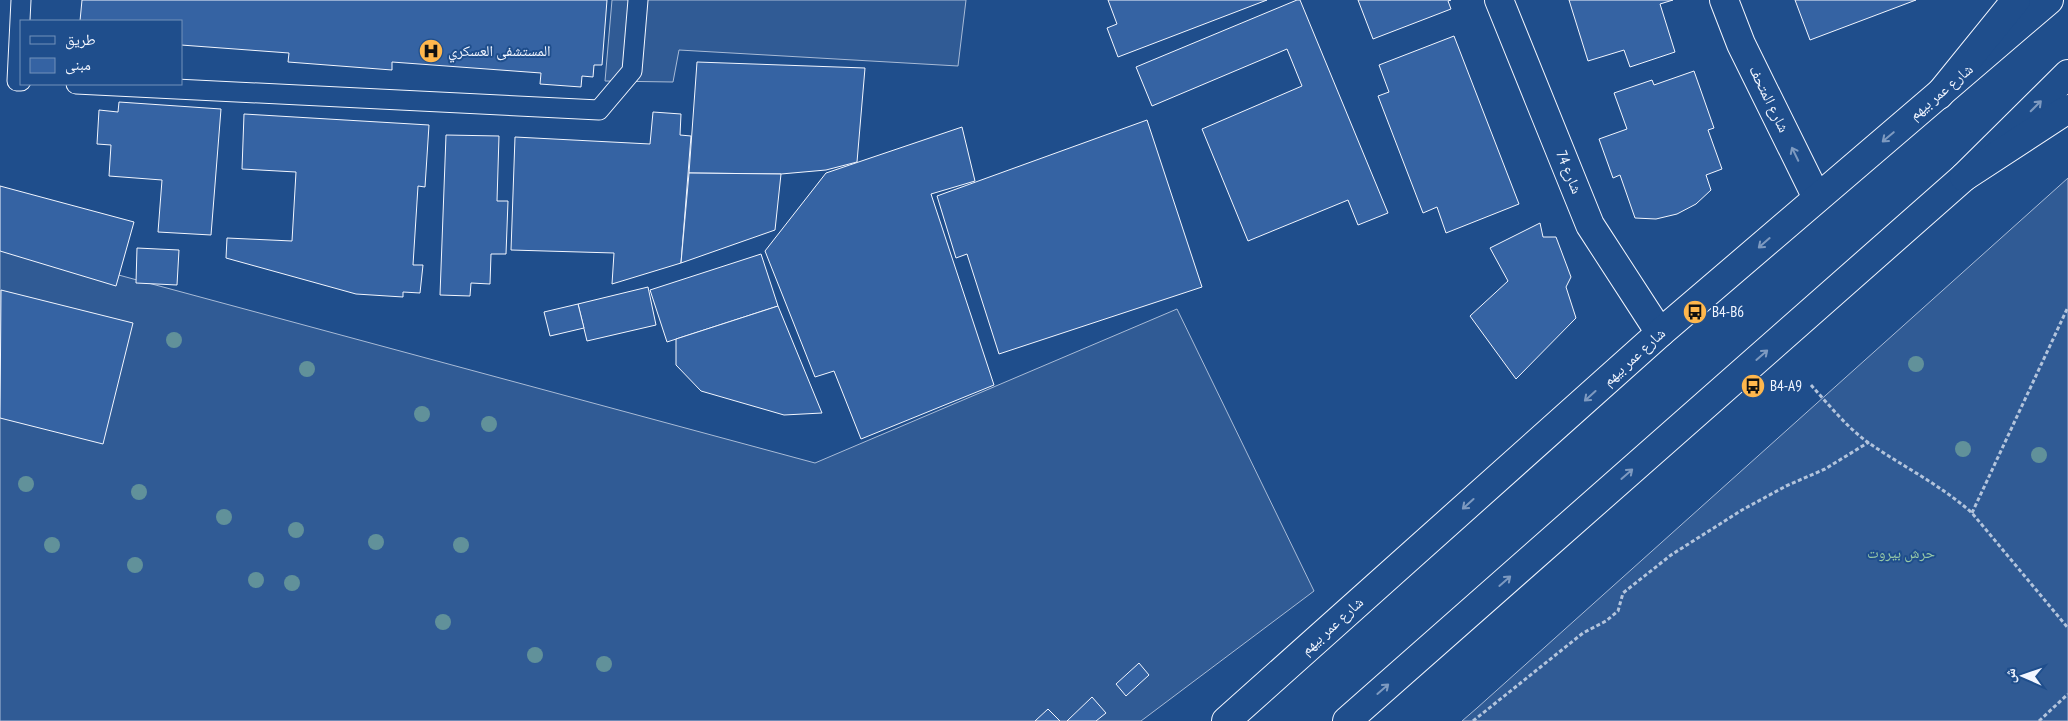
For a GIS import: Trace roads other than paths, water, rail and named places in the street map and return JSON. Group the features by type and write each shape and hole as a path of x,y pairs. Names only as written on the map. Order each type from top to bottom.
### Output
{"main road":[{"name":"شارع 74","path":"1499,0 1590,225 1660,333"},
{"name":"شارع المتحف","path":"1724,0 1741,44 1816,198"},
{"path":"1939,95 2016,0"},
{"name":"شارع عمر بيهم","path":"1226,721 1660,333 2049,0"},
{"path":"1347,721 1964,177 2068,74"},
{"path":"1964,177 2068,109"}],"lane":[{"path":"20,20 21,0"},
{"path":"96,85 599,110 632,70 638,0"},
{"path":"20,20 17,81 20,81"}],"place":[{"name":"المستشفى العسكري","path":"431,51"},
{"name":"B4-B6","path":"1695,312"},
{"name":"B4-A9","path":"1753,386"}],"park label":[{"name":"حرش بيروت","path":"1901,553"}]}
